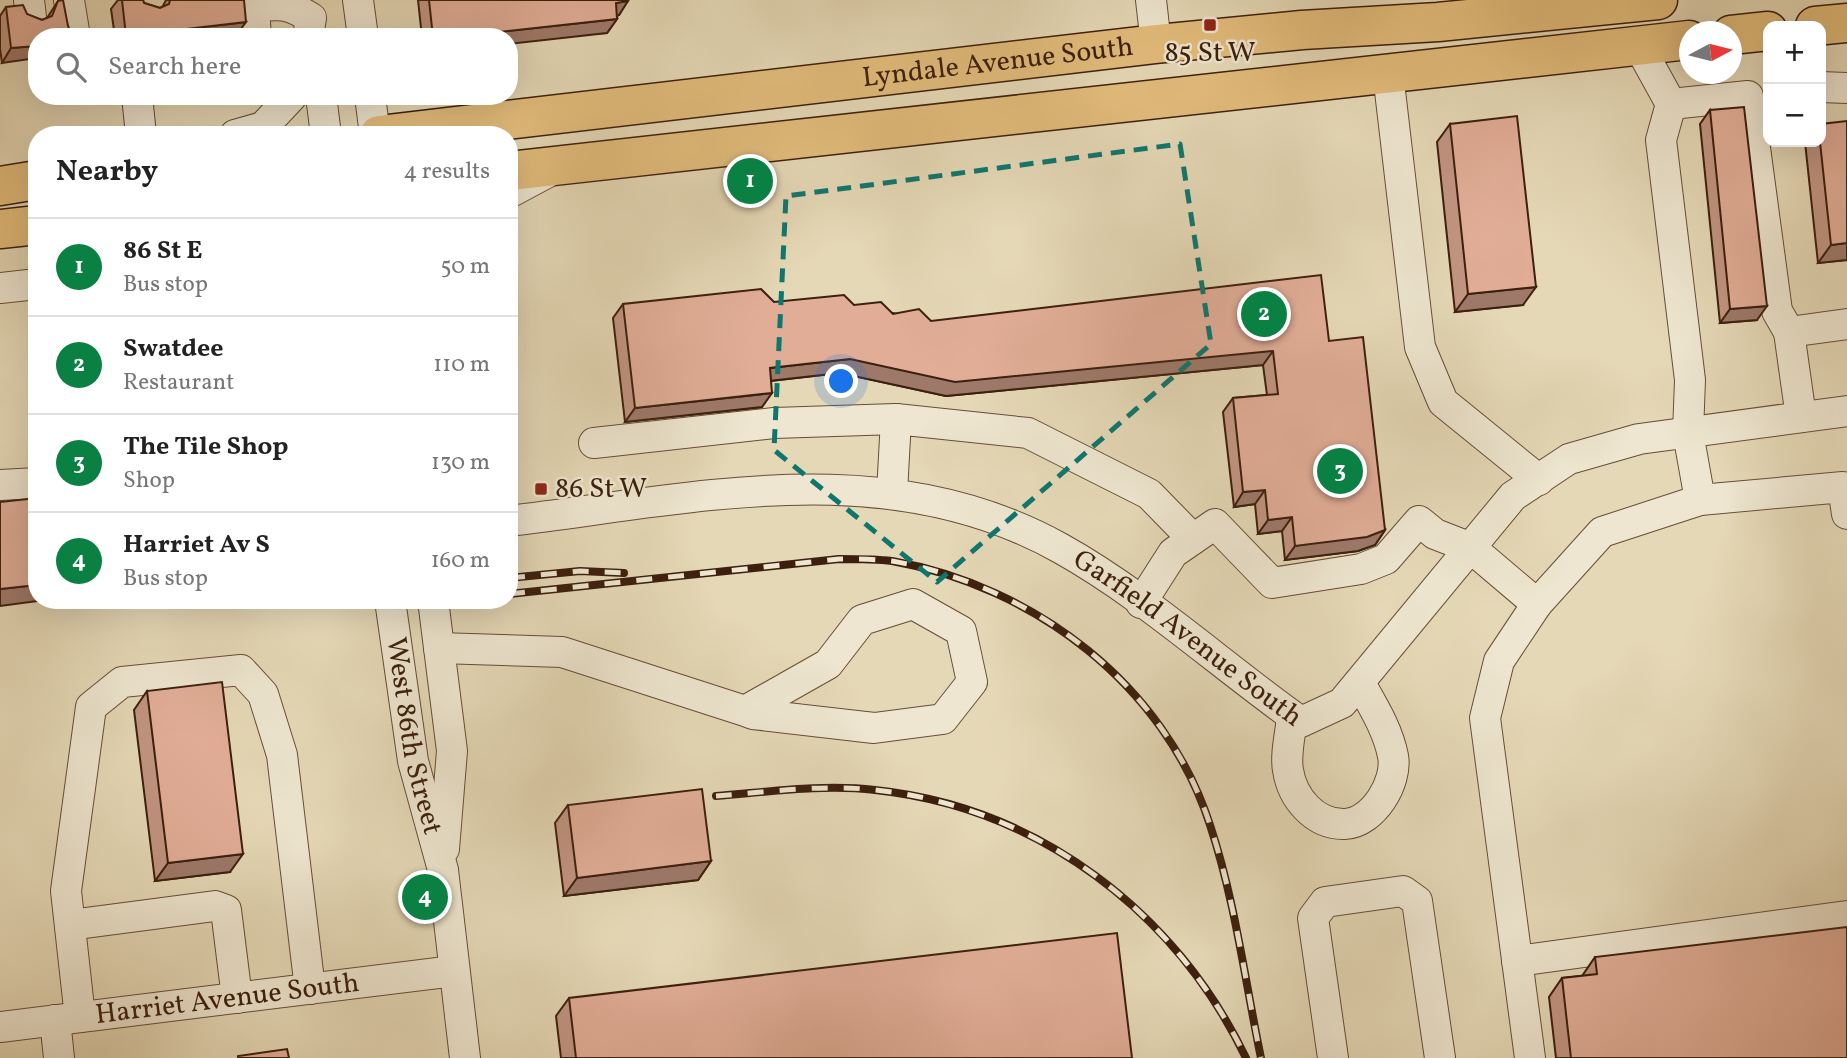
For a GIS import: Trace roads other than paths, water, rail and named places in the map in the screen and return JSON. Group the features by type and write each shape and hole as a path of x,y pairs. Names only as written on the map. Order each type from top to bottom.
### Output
{"main road":[{"name":"Lyndale Avenue South","path":"454,126 1156,44 1301,30 1438,22 1658,0"},
{"path":"1742,35 1763,32"},
{"name":"Lyndale Avenue South","path":"518,170 1679,41"},
{"path":"0,186 28,181"},
{"path":"0,229 28,226"}],"street":[{"path":"69,0 74,28"},
{"path":"358,0 362,28"},
{"path":"1151,0 1156,44"},
{"path":"255,28 254,4 290,5 310,23"},
{"path":"1639,46 1671,104 1661,140 1690,380 1688,432 1699,500"},
{"path":"1388,74 1420,347 1443,402 1539,480"},
{"path":"1826,87 1847,88"},
{"path":"1671,104 1758,95 1777,311 1789,332 1801,417"},
{"path":"138,105 140,126"},
{"path":"264,126 284,105"},
{"path":"322,105 325,126"},
{"path":"372,105 375,126"},
{"path":"518,188 561,166"},
{"path":"0,288 28,285"},
{"path":"1789,332 1847,324"},
{"name":"Garfield Avenue South","path":"518,520 778,490 850,488 923,496 995,517 1060,548 1141,603 1296,719 1342,703 1513,496 1569,459 1639,439 1847,411"},
{"path":"892,493 896,419"},
{"path":"594,443 774,423 896,419 1028,433 1149,494 1194,539"},
{"path":"0,485 28,483"},
{"path":"1530,1058 1485,718 1499,661 1537,604 1602,532 1699,500 1843,487 1847,514"},
{"path":"1141,603 1174,553 1215,524 1272,583 1361,569 1386,559 1419,521 1435,534 1471,548 1537,604"},
{"path":"439,648 562,652 745,711 874,728 943,719 972,682 961,631 913,604 862,620 828,664 745,711"},
{"name":"West 86th Street","path":"391,609 413,761 443,870 465,1058"},
{"name":"West 86th Street","path":"434,609 452,751 443,870"},
{"path":"60,1058 67,1019 70,925 66,891 92,707 122,682 241,670 263,694 282,755 310,989"},
{"path":"1296,719 1287,769 1301,805 1328,821 1347,824 1369,812 1388,790 1394,758 1380,718 1360,683"},
{"path":"1333,1058 1313,918 1325,902 1403,891 1418,901 1440,1058"},
{"path":"70,925 215,906 226,910 237,998"},
{"path":"1517,961 1847,916"},
{"name":"Harriet Avenue South","path":"0,1027 454,971"}],"railway":[{"path":"518,593 839,559 872,559 945,574 995,593 1043,619 1087,650 1127,687 1161,728 1189,774 1219,853 1261,1058"},
{"path":"518,577 580,571 624,573"},
{"path":"716,796 816,788 875,790 935,800 992,819 1046,844 1095,876 1141,914 1181,957 1217,1005 1246,1058"}],"place":[{"name":"85 St W","path":"1210,25"},
{"name":"86 St E","path":"750,181"},
{"name":"Swatdee","path":"1264,314"},
{"name":"The Tile Shop","path":"1340,471"},
{"name":"86 St W","path":"541,489"},
{"name":"Harriet Av S","path":"425,897"}]}
